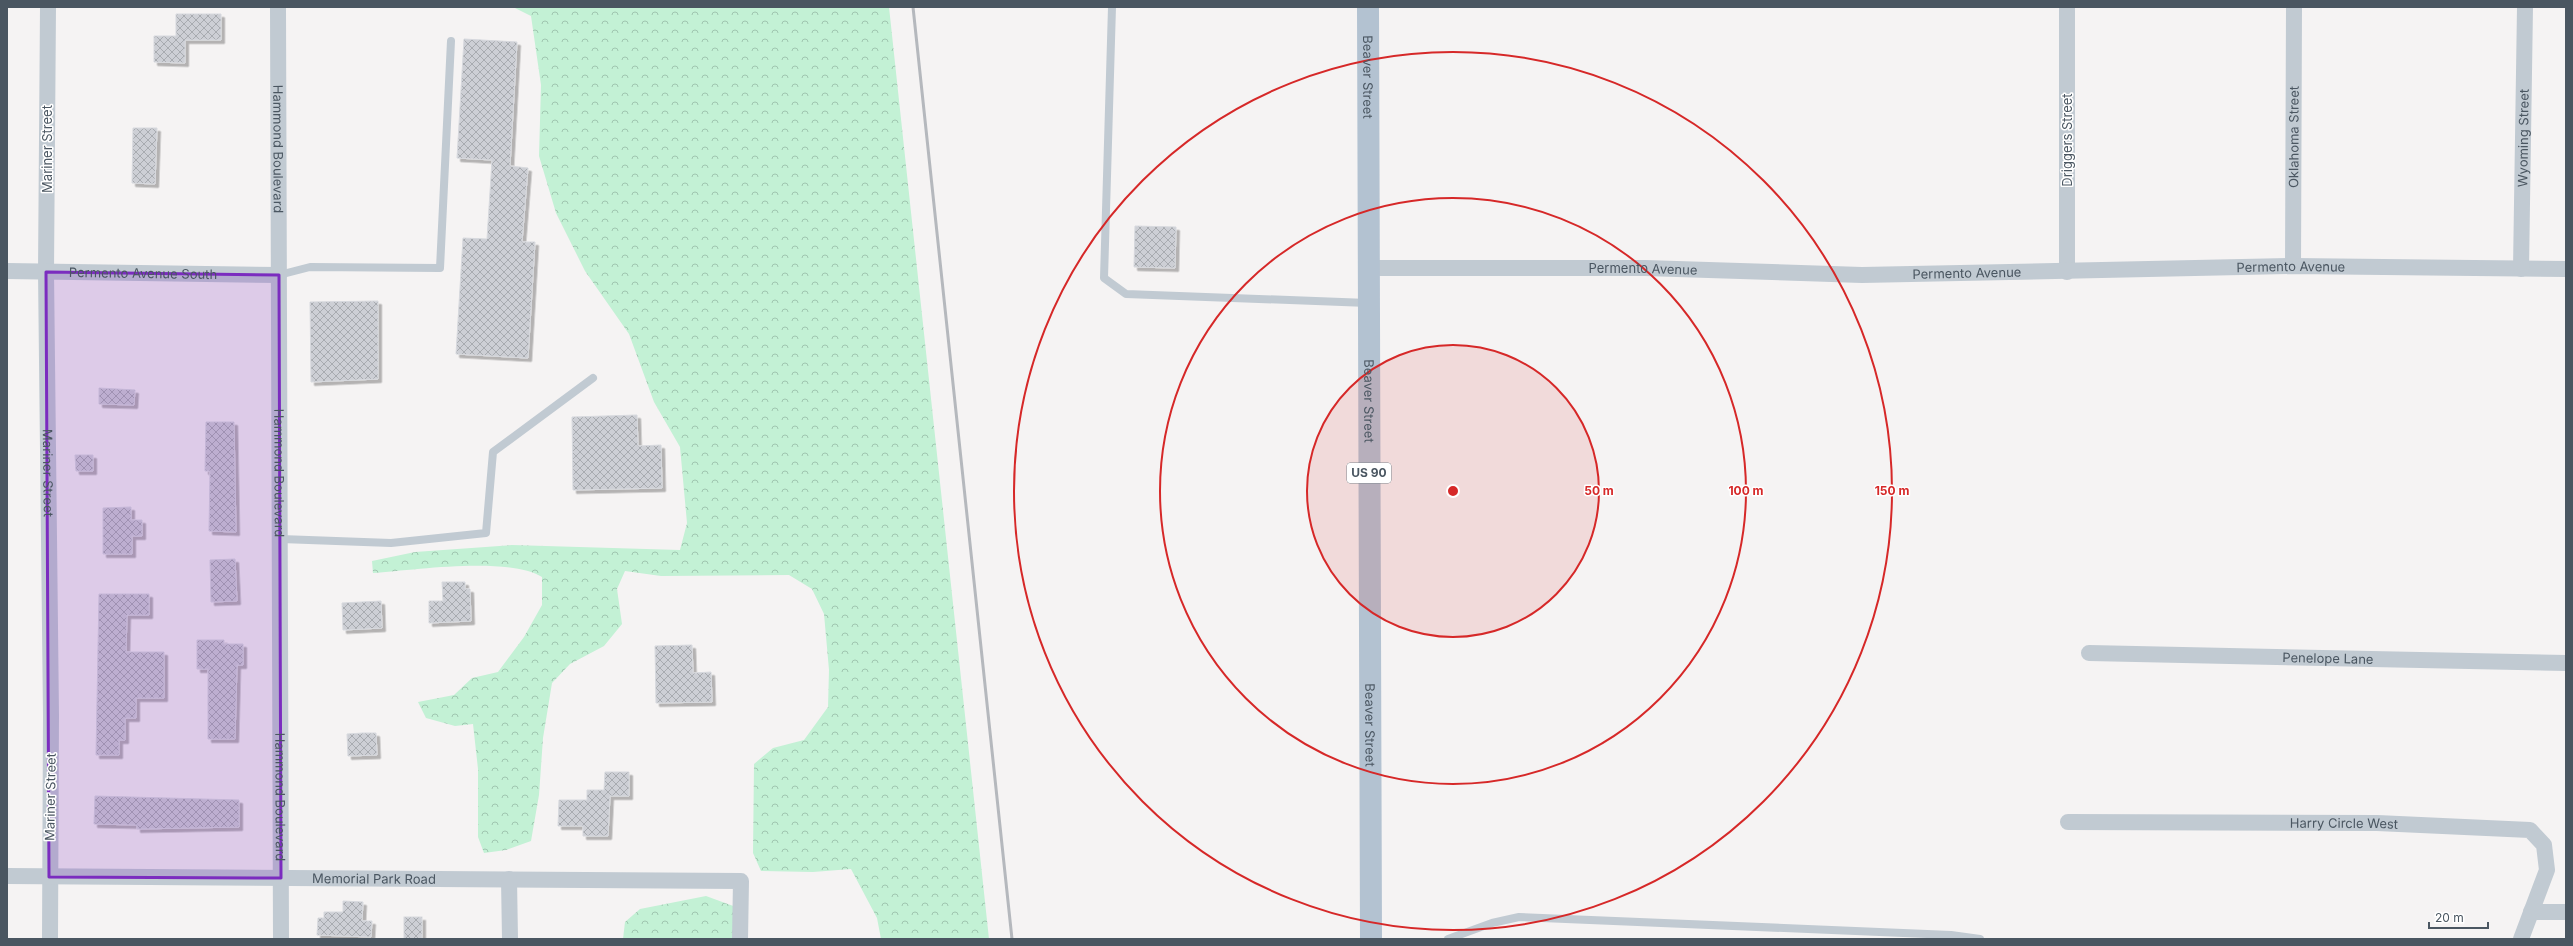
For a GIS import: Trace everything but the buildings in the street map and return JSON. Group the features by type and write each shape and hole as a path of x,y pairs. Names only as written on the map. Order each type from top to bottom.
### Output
{"main road":[{"name":"Beaver Street","path":"1368,7 1371,939"}],"street":[{"name":"Mariner Street","path":"48,7 46,272 51,715 49,876 50,939"},
{"name":"Hammond Boulevard","path":"278,7 281,539 281,939"},
{"name":"Driggers Street","path":"2067,7 2067,272"},
{"name":"Oklahoma Street","path":"2293,266 2294,7"},
{"name":"Wyoming Street","path":"2521,269 2524,7"},
{"name":"Permento Avenue","path":"1369,268 1645,268 1862,275 2067,272 2293,266 2566,269"},
{"name":"Permento Avenue South","path":"7,271 279,275"},
{"name":"Penelope Lane","path":"2089,654 2566,662"},
{"name":"Harry Circle West","path":"2068,822 2377,823 2530,830 2544,845 2547,857 2547,870 2521,939"},
{"name":"Memorial Park Road","path":"7,876 741,881 740,939"},
{"path":"509,879 510,939"},
{"path":"2531,912 2566,912"}],"lane":[{"path":"1112,7 1104,278 1126,294 1369,303"},
{"path":"279,275 310,268 440,268 451,41"},
{"path":"281,539 391,543 486,533 494,452 594,378"},
{"path":"1448,939 1492,923 1519,917 1943,935 1980,939"}],"highlighted area":[{"path":"46,272 279,275 281,878 49,877"}],"green space":[{"path":"513,7 889,7 989,939 881,939 877,918 851,869 813,872 761,871 753,853 754,764 773,748 804,740 828,707 829,670 824,614 812,589 789,575 661,576 625,571 617,589 622,624 604,646 570,664 552,683 543,738 539,795 531,841 506,850 484,853 478,837 478,769 473,724 455,726 426,718 418,702 454,695 472,678 498,672 524,637 542,605 542,577 527,571 507,567 484,566 436,567 373,573 372,561 415,552 512,545 680,550 687,523 680,447 654,402 629,334 585,271 556,213 539,156 541,85 531,16"},
{"path":"706,896 736,907 735,939 623,939 625,922 640,909"}],"railway":[{"path":"913,7 1012,939"}]}
